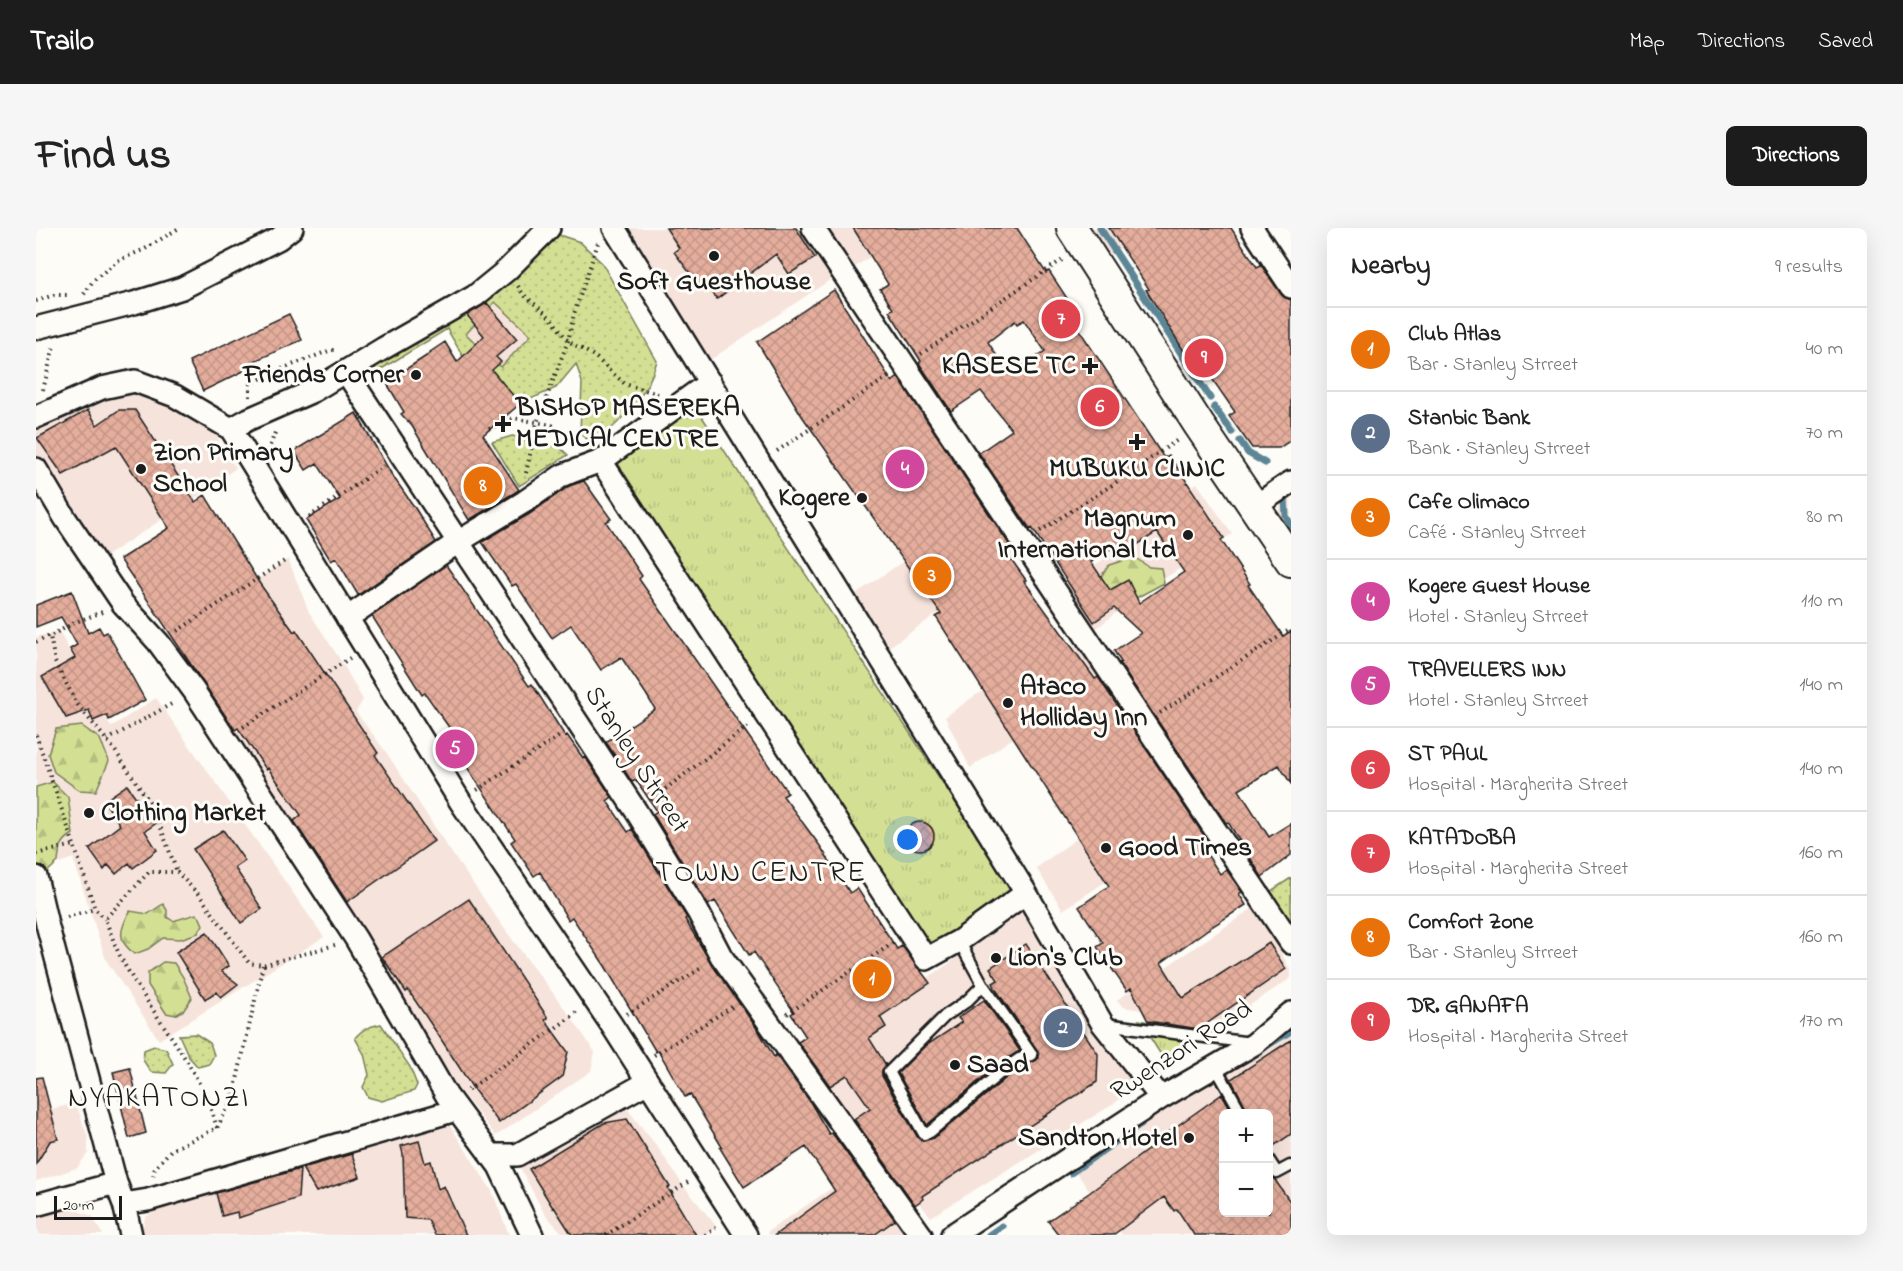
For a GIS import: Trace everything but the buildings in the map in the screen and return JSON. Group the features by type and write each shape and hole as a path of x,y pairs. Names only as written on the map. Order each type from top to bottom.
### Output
{"street":[{"path":"36,328 83,317 182,288 278,240 292,228"},
{"path":"231,429 313,391 475,296 507,270 549,228"},
{"path":"813,228 1291,944"},
{"path":"1252,228 1291,287"},
{"path":"607,233 710,382 1026,893 1102,1023 1161,1098"},
{"path":"1077,237 1199,425 1291,561"},
{"name":"Stanley Strreet","path":"346,372 636,811 698,912 722,956 921,1235"},
{"path":"36,417 102,388 135,381 175,396 231,429 460,801 611,1024 746,1235"},
{"path":"347,618 458,542 563,476 601,461 710,382"},
{"path":"601,461 926,959 958,941 1026,893"},
{"path":"36,470 65,518 123,604 158,642 194,691 356,939 451,1103 499,1166 532,1235"},
{"path":"1254,507 1291,482"},
{"path":"36,877 46,924 131,1235"},
{"name":"Rwenzori Road","path":"952,1235 1161,1098 1254,1044 1291,1013"},
{"path":"505,1181 517,1155 643,1074"},
{"path":"124,1204 148,1200 451,1103"},
{"path":"490,1155 517,1155"},
{"path":"36,1205 116,1183"}],"lane":[{"path":"958,941 983,985 1032,1054 1006,1068 930,1132 924,1134 890,1076 890,1069 945,1016 967,1001 983,985"},
{"path":"1102,1023 1254,1044"},
{"path":"1215,1066 1240,1109"},
{"path":"1271,1163 1277,1173 1290,1166"}],"path":[{"path":"36,302 54,295 83,295 93,281 117,261 145,249 179,228"},
{"path":"524,502 526,472 537,423 568,341 574,314 607,233"},
{"path":"759,463 905,365 1077,237"},
{"path":"507,270 524,294 552,318 568,341 594,356 625,384 650,390 680,404"},
{"path":"36,417 56,337 62,322 83,317"},
{"path":"249,419 250,384 331,350 342,350"},
{"path":"489,429 513,418 552,425 601,461"},
{"path":"268,452 275,431 283,424"},
{"path":"1022,543 1113,486 1199,425"},
{"path":"292,528 400,455"},
{"path":"158,642 288,559 306,552"},
{"path":"123,604 76,622 50,636 55,662 77,704 107,740 154,809 177,872 200,896 249,963 263,965 356,939"},
{"path":"1144,723 1291,629"},
{"path":"36,642 59,631"},
{"path":"225,740 343,664 365,647"},
{"path":"107,740 194,691"},
{"path":"636,811 765,713"},
{"path":"460,801 579,723"},
{"path":"36,735 95,909 105,919 120,954 192,1070 213,1113 217,1128"},
{"path":"36,854 74,845"},
{"path":"105,919 149,872 177,872"},
{"path":"46,924 95,909"},
{"path":"771,1024 908,933"},
{"path":"611,1024 722,956"},
{"path":"148,1200 155,1168 171,1150 217,1128 233,1097 263,965"},
{"path":"451,1103 571,1017 591,996"},
{"path":"643,1074 751,996"},
{"path":"606,1235 707,1171"}],"shaded area":[{"path":"627,228 799,228 833,278 701,366"},
{"path":"822,228 914,228 849,271"},
{"path":"1088,228 1152,228 1105,258"},
{"path":"496,302 531,335 501,367 466,334"},
{"path":"131,389 148,391 209,423 236,468 100,560 36,466 36,421"},
{"path":"1197,483 1232,534 1132,600 1093,631 1063,587 1120,548 1116,538"},
{"path":"1291,485 1291,538 1278,520 1283,491"},
{"path":"984,506 1020,557 883,651 851,597"},
{"path":"288,559 309,612 363,700 356,712 386,752 506,931 595,1052 591,1071 496,1136 426,1048 155,647"},
{"name":"Clothing Market","path":"59,631 111,727 156,698 324,937 159,1040 106,960 73,858 36,872 36,637"},
{"path":"1076,645 1102,681 1033,724 970,768 945,717 976,695 1010,677 1018,687"},
{"path":"1169,772 1200,819 1063,910 1036,868"},
{"path":"1256,906 1291,971 1291,978 1223,1023 1123,1007 1117,1000"},
{"path":"1027,909 1132,1071 1131,1089 1115,1103 931,1217 801,1066"},
{"path":"1291,1019 1291,1235 1122,1235 1070,1164"},
{"path":"76,1103 88,1138 88,1153 77,1168 36,1181 36,1113"},
{"path":"603,1108 628,1110 717,1227 705,1235 564,1235 544,1213 518,1164"},
{"path":"434,1122 449,1124 492,1191 509,1235 141,1235 145,1218 160,1206"},
{"path":"870,1162 908,1235 769,1235 767,1232"},
{"path":"70,1208 92,1216 103,1235 36,1235 36,1218"}],"green space":[{"path":"550,232 580,242 602,263 657,361 640,397 624,417 594,444 580,434 582,382 576,364 556,388 515,406 494,409 447,329 373,374 381,356","holes":["495,302 531,335 501,367 466,334"]},
{"path":"695,406 1015,893 928,950 617,462"},
{"path":"512,436 559,447 568,455 519,486 492,442"},
{"path":"1134,557 1149,567 1161,568 1164,583 1123,605 1098,581 1109,565"},
{"path":"82,726 100,739 109,761 96,791 79,790 54,772 48,754 56,729"},
{"path":"53,782 68,797 73,834 61,846 58,862 47,872 36,873 36,787"},
{"path":"1291,878 1291,930 1268,893"},
{"path":"163,904 167,910 167,917 173,921 196,914 203,925 198,933 180,939 163,938 148,949 135,954 122,939 122,929 130,911 148,914"},
{"path":"163,962 174,963 192,998 184,1010 176,1015 166,1013 148,985 148,973"},
{"path":"1139,1020 1203,1034 1163,1058"},
{"path":"381,1024 410,1067 417,1085 414,1091 382,1101 368,1097 363,1087 369,1075 364,1054 355,1038 366,1028"},
{"path":"196,1034 210,1043 214,1055 209,1064 198,1067 189,1057 179,1035"},
{"path":"154,1046 166,1049 173,1064 166,1073 151,1072 143,1060 144,1050"}],"waterway":[{"path":"1100,228 1210,398"},
{"path":"1214,407 1232,432"},
{"path":"1240,441 1248,453 1265,463"},
{"path":"1285,498 1286,516 1291,525"},
{"path":"1268,1045 1291,1031"},
{"path":"1071,1173 1141,1124"},
{"path":"989,1235 1002,1226"}],"place":[{"name":"Soft Guesthouse","path":"714,256"},
{"name":"KATADOBA","path":"1061,319"},
{"name":"DR. GANAFA","path":"1204,358"},
{"name":"KASESE TC","path":"1090,366"},
{"name":"Friends Corner","path":"416,375"},
{"name":"ST PAUL","path":"1100,407"},
{"name":"BISHOP MASEREKA MEDICAL CENTRE","path":"503,424"},
{"name":"MUBUKU CLINIC","path":"1137,442"},
{"name":"Zion Primary School","path":"141,469"},
{"name":"Kogere Guest House","path":"905,469"},
{"name":"Comfort Zone","path":"483,486"},
{"name":"Kogere","path":"862,498"},
{"name":"Magnum International Ltd","path":"1188,535"},
{"name":"Cafe Olimaco","path":"932,576"},
{"name":"Ataco Holliday Inn","path":"1008,703"},
{"name":"TRAVELLERS INN","path":"455,749"},
{"name":"Clothing Market","path":"89,813"},
{"name":"Good Times","path":"1106,848"},
{"name":"Lion's Club","path":"996,958"},
{"name":"Club Atlas","path":"872,979"},
{"name":"Stanbic Bank","path":"1063,1028"},
{"name":"Saad","path":"955,1065"},
{"name":"Sandton Hotel","path":"1189,1138"}],"district":[{"name":"TOWN CENTRE","path":"761,874"},
{"name":"NYAKATONZI","path":"159,1099"}]}
